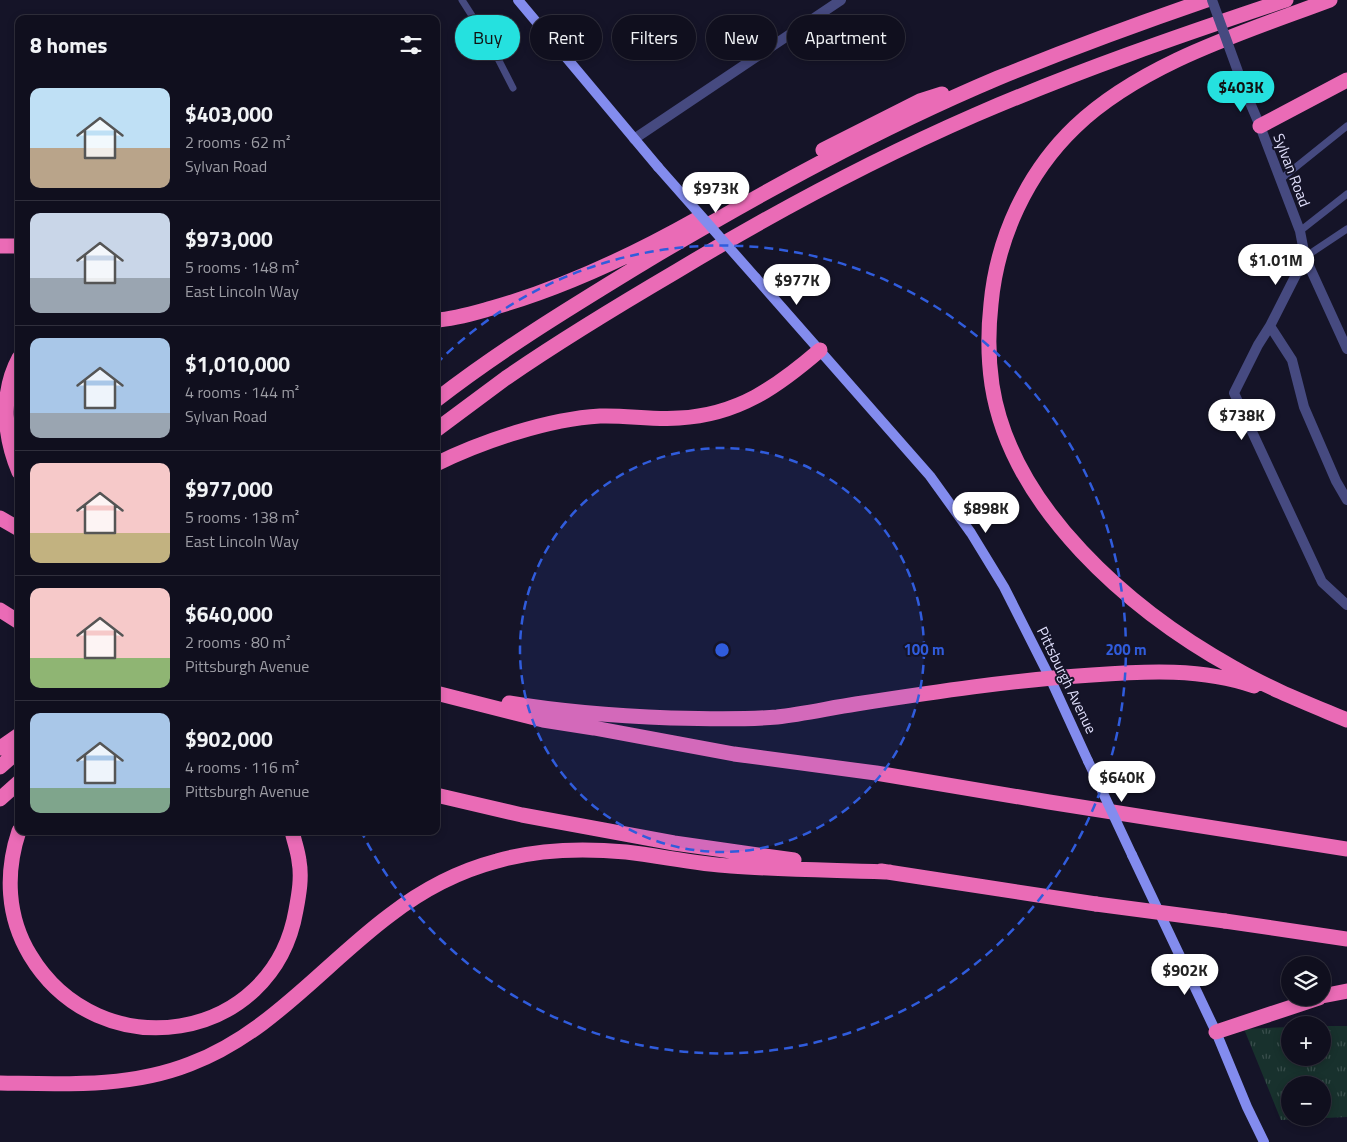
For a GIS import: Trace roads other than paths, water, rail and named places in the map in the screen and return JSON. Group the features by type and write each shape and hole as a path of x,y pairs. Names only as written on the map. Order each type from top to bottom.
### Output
{"highway":[{"path":"440,397 494,357 696,231 774,187 857,144 997,79 1081,45 1207,0"},
{"path":"440,427 507,378 601,316 760,222 858,170 976,115 1083,71 1286,0"},
{"path":"1330,0 1208,48 1156,71 1111,98 1075,127 1048,158 1031,183 1012,219 998,261 992,289 988,326 992,387 1000,418 1010,445 1040,501 1077,547 1135,602 1156,619 1206,652 1271,687 1347,720"},
{"path":"440,319 466,315 510,303 599,268 670,234 762,182 920,101 997,79"},
{"path":"1260,126 1347,80"},
{"path":"0,246 15,246"},
{"path":"440,462 497,439 573,420 599,416 678,418 710,414 747,402 767,391 790,376 820,350"},
{"path":"15,367 11,376 6,417 10,445 15,460"},
{"path":"0,518 15,527"},
{"path":"0,610 15,619"},
{"path":"0,619 15,625"},
{"path":"440,693 563,711 617,716 753,719 933,692 1050,678 1152,672 1197,674 1250,684 1326,711"},
{"path":"440,694 543,720 734,754 896,776 1347,849"},
{"path":"0,748 15,738"},
{"path":"0,768 15,754"},
{"path":"0,799 15,786"},
{"path":"440,796 522,815 674,843 890,872 1096,904 1347,939"},
{"path":"18,835 11,860 10,898 18,929 25,946 45,977 67,998 91,1013 118,1024 160,1028 184,1026 214,1016 229,1008 258,987 277,962 291,933 299,896 299,861 293,835"},
{"path":"0,1083 71,1084 136,1079 165,1073 208,1056 230,1045 280,1010 390,914 442,883 496,861 552,851 590,850 626,852 730,866 890,872"},
{"path":"1331,994 1347,991"},
{"path":"1216,1032 1295,1006"}],"main road":[{"name":"Pittsburgh Avenue","path":"518,0 634,140 930,476 972,534 1004,587 1050,678 1216,1032 1264,1142"}],"street":[{"path":"634,140 841,0"},
{"name":"Sylvan Road","path":"1212,0 1245,91 1300,231 1305,256 1347,349"},
{"path":"1305,256 1234,392 1322,582 1347,605"},
{"path":"1270,326 1292,360 1304,407 1336,481 1347,500"}],"lane":[{"path":"462,0 492,47 513,88"},
{"path":"1280,179 1347,126"},
{"path":"1300,231 1347,194"},
{"path":"1305,256 1347,229"}]}
